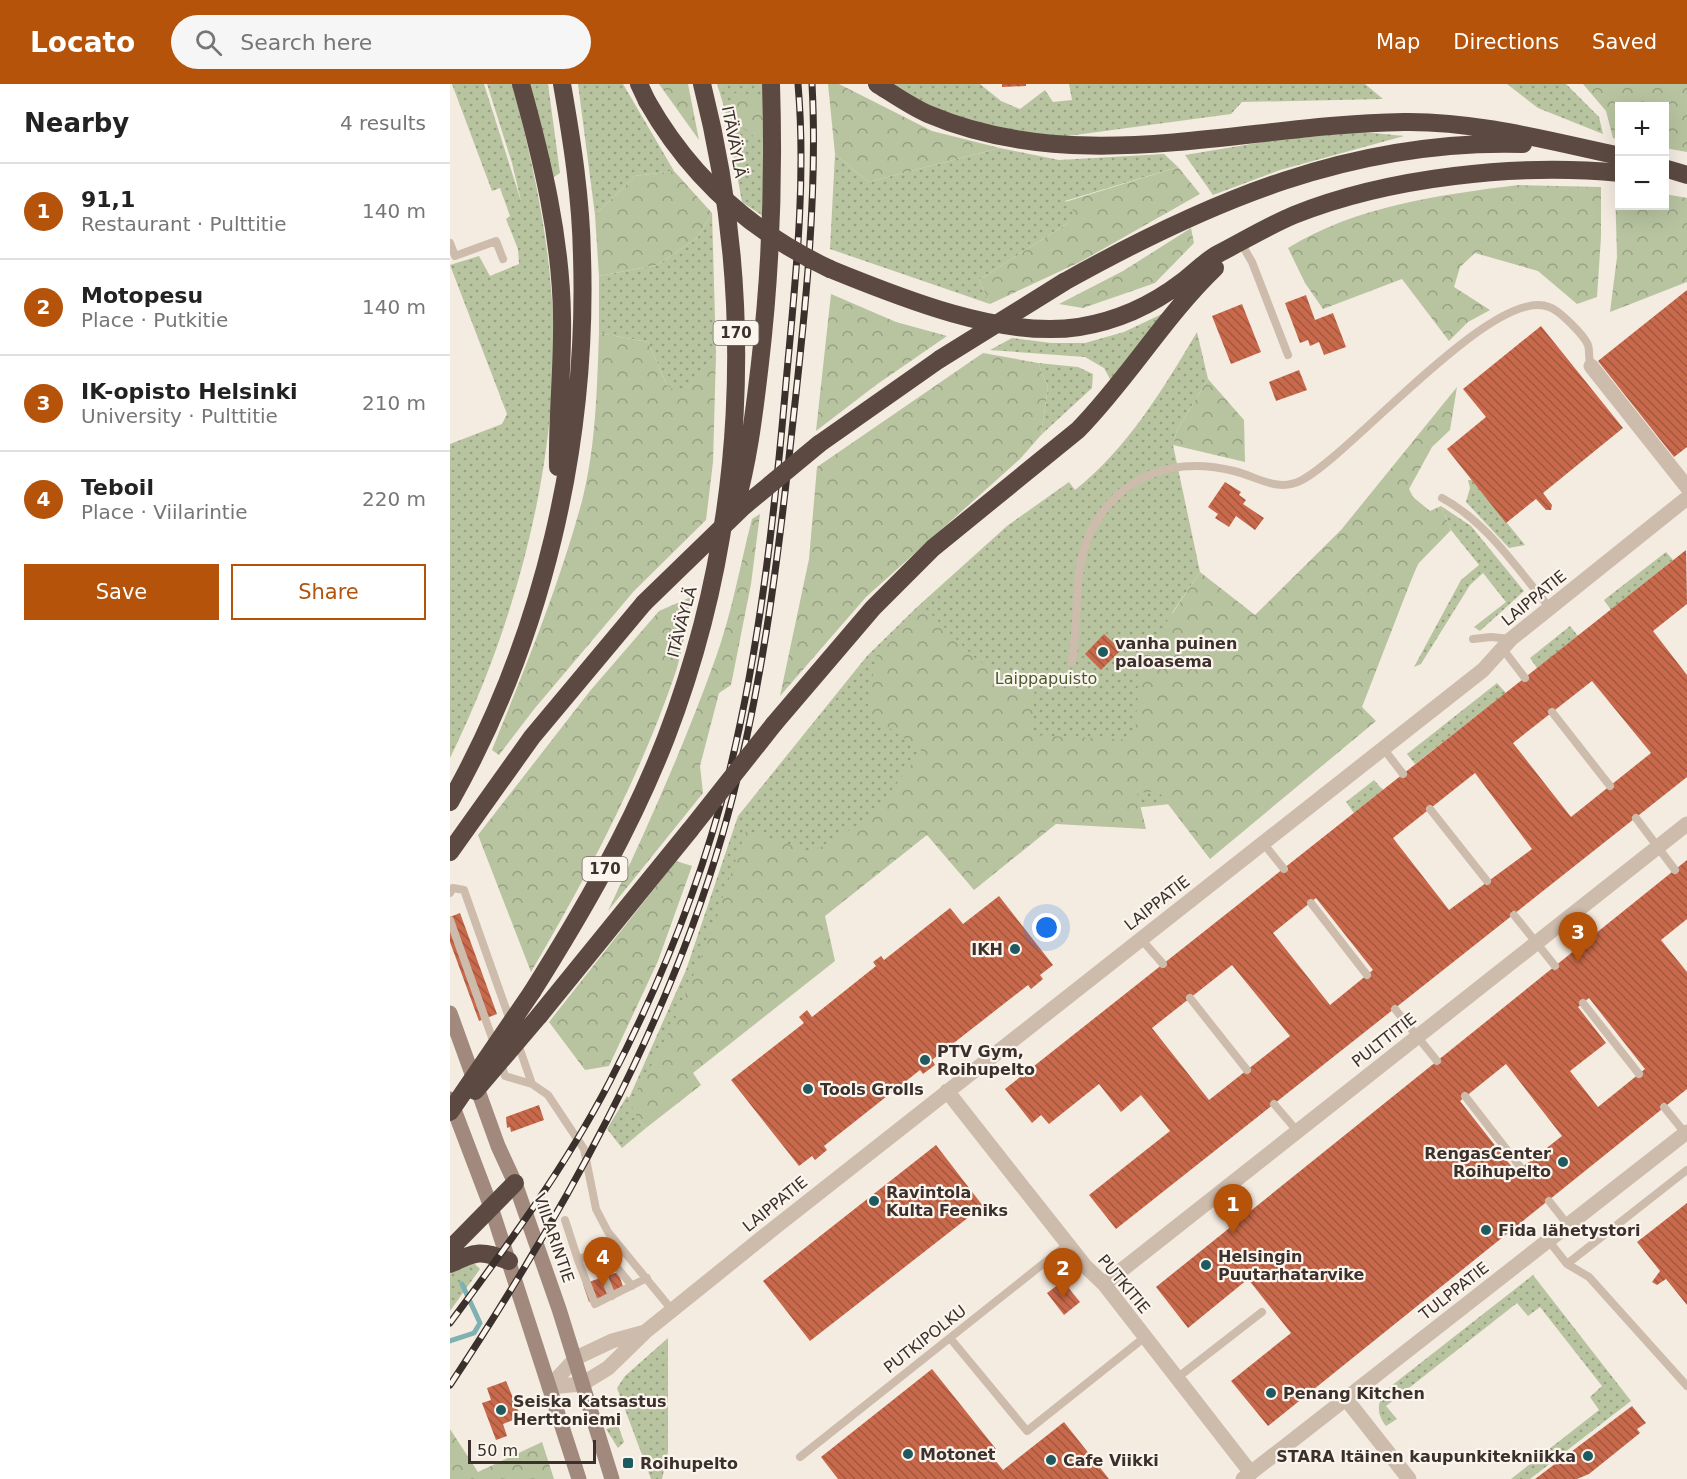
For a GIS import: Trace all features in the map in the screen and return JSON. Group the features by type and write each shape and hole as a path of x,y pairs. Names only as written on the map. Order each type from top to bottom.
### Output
{"highway":[{"path":"521,84 547,190 558,261 562,315 558,517"},
{"path":"452,799 509,674 529,620 558,517 578,399 583,313 578,194 562,84"},
{"name":"ITÄVÄYLÄ","path":"450,1112 567,937 630,821 669,728 691,665 712,583 733,450 736,400 736,298 720,161 702,84"},
{"path":"712,583 745,475 757,390 771,236 773,163 771,84"},
{"path":"877,84 926,112 952,123 1016,140 1061,146 1111,147 1342,125 1407,122 1475,127 1615,155"},
{"path":"643,92 664,131 689,164 733,209 786,246 830,269 878,289 967,317 1047,329 1078,327 1129,313 1180,284 1215,256 1293,216 1348,196 1418,182 1489,173 1588,170 1615,173"},
{"path":"450,852 532,737 644,603 742,507 819,444 940,359 1064,282 1181,220 1279,180 1349,162 1419,150 1506,143 1570,145"},
{"path":"1669,169 1687,175"},
{"path":"1669,178 1687,180"},
{"path":"450,1119 504,1060 774,724 873,608 933,548 1078,429 1098,409 1181,304 1241,243"},
{"path":"450,1249 515,1183"},
{"path":"450,1264 470,1254 482,1252 509,1261"}],"main road":[{"name":"VIILARINTIE","path":"450,1013 498,1146 515,1183 576,1358 612,1479"},
{"path":"450,1099 509,1261 579,1479"}],"street":[{"path":"1591,366 1687,487"},
{"name":"LAIPPATIE","path":"549,1387 582,1384 617,1361 645,1332 672,1310 1483,670 1507,644 1687,498"},
{"name":"PULTTITIE","path":"1104,1284 1687,824"},
{"name":"PUTKITIE","path":"947,1091 1068,1244 1104,1284 1177,1378 1247,1476"},
{"name":"TULPPATIE","path":"1247,1476 1686,1132"},
{"name":"LAIPPATIE","path":"549,1387 576,1358 612,1341 645,1332"},
{"path":"1346,1399 1408,1479"}],"lane":[{"path":"450,243 455,256 496,241 503,259"},
{"path":"1241,243 1252,262 1288,355"},
{"path":"1072,662 1082,548 1100,514 1135,482 1158,471 1180,465 1204,465 1235,471 1276,486 1291,486 1306,478 1345,447 1474,333 1499,316 1524,307 1542,304 1552,307 1565,318 1588,345 1591,366"},
{"path":"1442,498 1458,507 1478,525 1550,608"},
{"path":"1473,639 1491,637 1507,644 1525,678"},
{"path":"1552,712 1610,786"},
{"path":"1383,748 1403,774"},
{"path":"1430,809 1487,881"},
{"path":"1636,818 1675,870"},
{"path":"1263,843 1284,869"},
{"path":"450,893 453,888 464,890 532,1084"},
{"path":"1311,903 1368,975"},
{"path":"1514,915 1555,966"},
{"path":"450,920 505,1076 532,1084 548,1095 584,1149 596,1209 616,1242 672,1310"},
{"path":"1141,939 1163,964"},
{"path":"1190,998 1247,1070"},
{"path":"1583,1002 1639,1074"},
{"path":"1395,1009 1437,1061"},
{"path":"1465,1096 1521,1168"},
{"path":"1274,1104 1298,1132"},
{"path":"1664,1107 1686,1132"},
{"path":"1567,1264 1687,1170"},
{"path":"1549,1200 1568,1225"},
{"path":"565,1220 596,1304 647,1278"},
{"path":"1548,1240 1567,1264 1589,1277 1687,1386"},
{"path":"578,1260 616,1242"},
{"name":"PUTKIPOLKU","path":"800,1457 1068,1244"},
{"path":"598,1251 632,1286"},
{"path":"598,1251 612,1296"},
{"path":"1177,1378 1262,1312"},
{"path":"950,1338 1027,1431 1145,1337"}],"green space":[{"path":"452,84 484,84 521,201 512,163 487,84 512,84 539,198 550,276 554,354 547,440 530,534 504,626 488,671 450,758 450,444 502,424 507,414 450,265 479,256 490,276 519,264 518,249 506,219 510,216 500,188 492,191"},
{"path":"528,84 548,84 560,173 552,178"},
{"path":"578,84 623,84 674,171 635,176 595,215"},
{"path":"659,84 688,84 699,140"},
{"path":"717,84 762,84 766,132 766,218 742,202 725,110"},
{"path":"828,84 839,84 932,131 1000,148 868,182 835,154"},
{"path":"888,84 980,84 1001,101 1020,109 1045,90 1053,102 1072,100 1069,84 1365,84 1383,99 1242,102 1231,114 1053,138 1019,135 930,108"},
{"path":"1507,84 1566,84 1599,117 1603,134 1538,108"},
{"path":"1583,84 1687,84 1687,152 1669,149 1669,102 1615,102 1615,139 1606,111"},
{"path":"732,93 749,94 764,103 766,132 756,138 736,123"},
{"path":"1364,132 1404,136 1280,170 1213,195 1185,155 1275,140"},
{"path":"1000,148 1059,160 1164,154 1178,167 1065,201 1077,213 1068,223 979,280 990,304 830,249 835,154 868,182"},
{"path":"1178,167 1200,194 1080,262 990,304 979,280 1068,223 1076,213 1065,202"},
{"path":"674,171 712,213 697,238 657,265 599,276 595,215 635,176"},
{"path":"1518,185 1601,187 1601,237 1597,297 1577,304 1538,271 1475,253 1460,267 1454,287 1490,310 1468,322 1449,341 1402,279 1323,309 1305,283 1288,248 1342,222 1399,204"},
{"path":"1669,195 1687,198 1687,282 1610,312 1617,257 1616,210 1669,210"},
{"path":"712,213 716,354 681,396 667,385 648,342 599,333 599,276 657,265 697,238"},
{"path":"1191,228 1194,243 1155,283 1083,308 1059,304 1123,271"},
{"path":"831,294 896,322 947,336 876,385 816,431"},
{"path":"1164,313 1111,381 1104,368 1085,357 990,350 1012,338 1051,343 1085,343 1124,332"},
{"name":"Laippapuisto","path":"1197,332 1208,379 1177,430 1173,445 1200,572 1172,613 1229,685 1428,542 1343,732 1179,803 1051,817 927,826 817,919 685,1075 639,1120 646,1128 622,1148 607,1129 627,1096 629,1098 686,970 738,816 867,656 916,608 1007,526 1069,482 1075,490 1112,456 1143,417"},
{"path":"599,333 648,342 667,385 681,395 716,354 713,462 706,520 634,591 535,708 499,755 492,750 552,596 573,533 587,480 593,438"},
{"path":"983,353 1038,363 1048,387 1041,435 1020,459 866,597 780,696 809,559 817,467"},
{"path":"1038,363 1078,367 1093,374 1092,388 1041,435 1048,387"},
{"path":"1208,379 1244,420 1245,462 1173,445 1177,430"},
{"name":"Laippapuisto","path":"1457,387 1450,430 1432,447 1409,489 1413,497 1430,511 1441,506 1451,530 1417,565 1362,707 1376,721 1210,859 1158,791 1137,793 1146,829 1056,824 974,890 927,835 825,916 835,961 693,1073 701,1085 646,1128 638,1119 631,1104 672,1026 704,950 746,831 812,852 870,818 922,751 867,712 876,656 925,608 977,660 1035,693 1030,735 1135,740 1139,663 1200,572 1255,615 1341,530"},
{"path":"1468,480 1472,480 1525,545 1509,548 1466,502 1470,488"},
{"path":"1441,506 1471,526 1524,591 1480,631 1474,627 1506,602 1483,573 1470,585 1421,664 1414,667 1461,580 1479,565 1451,530"},
{"path":"760,514 751,584 731,685 719,693 700,766 703,793 608,911 692,722 727,623 752,519"},
{"path":"1666,552 1673,560 1611,610 1604,600"},
{"path":"691,597 677,667 644,754 591,865 531,972 478,835 590,691 659,611"},
{"path":"1570,626 1578,636 1537,668 1530,658"},
{"path":"1497,683 1506,693 1415,764 1407,754"},
{"path":"1374,780 1383,790 1354,813 1346,802"},
{"path":"676,861 692,866 658,961 609,1066 585,1070 549,1022"},
{"path":"467,1264 475,1264 480,1269 450,1311 450,1274"},
{"path":"1533,1275 1631,1401 1530,1479 1511,1479 1599,1410 1590,1397 1602,1386 1540,1307 1528,1316 1517,1303 1386,1406 1397,1419 1386,1426 1379,1408 1386,1390"},
{"path":"668,1338 668,1452 662,1479 651,1479 617,1388 625,1376"},
{"path":"618,1425 624,1442 618,1448 606,1429"},
{"path":"450,1429 478,1472 542,1442 554,1479 450,1479"}],"building":[{"path":"1002,84 1026,84 1026,86 1002,87"},
{"path":"1687,290 1687,447 1674,457 1598,361"},
{"path":"1306,295 1315,320 1333,313 1346,347 1324,355 1319,342 1310,346 1308,340 1300,343 1285,303"},
{"path":"1242,304 1261,352 1231,364 1212,316"},
{"path":"1541,326 1623,428 1543,493 1552,505 1551,510 1546,510 1536,499 1506,523 1447,449 1486,417 1463,389"},
{"path":"1299,370 1307,390 1276,401 1269,382"},
{"path":"1225,482 1241,492 1239,495 1246,500 1243,504 1264,518 1255,530 1236,516 1229,527 1215,518 1218,514 1208,507"},
{"path":"1686,550 1687,604 1653,631 1687,675 1687,777 1116,1229 1089,1195 1170,1131 1141,1095 1121,1112 1099,1084 1049,1124 1041,1115 1032,1123 1005,1089","holes":["1592,681 1651,753 1571,817 1513,743","1475,773 1532,849 1449,910 1393,838","1316,898 1373,970 1330,1005 1273,933","1232,965 1290,1036 1209,1100 1152,1028"]},
{"name":"vanha puinen paloasema","path":"1104,634 1121,650 1101,670 1085,654"},
{"path":"1687,860 1687,919 1661,940 1687,972 1687,1089 1268,1426 1231,1381 1291,1333 1248,1279 1188,1328 1156,1287","holes":["1589,998 1645,1069 1598,1107 1570,1071 1606,1043 1578,1007","1506,1064 1562,1136 1516,1172 1460,1101"]},
{"path":"999,896 1053,965 1040,975 1043,979 1031,989 1028,985 932,1060 935,1065 923,1074 920,1070 824,1146 827,1150 815,1160 812,1156 799,1166 731,1080 804,1023 799,1017 807,1010 812,1017 876,966 873,962 881,956 884,960 950,908 963,924"},
{"path":"460,913 497,1014 479,1021 450,942 450,917"},
{"path":"539,1105 544,1120 511,1132 510,1127 507,1128 506,1117"},
{"path":"936,1145 983,1206 810,1341 763,1281"},
{"path":"1687,1203 1687,1305 1666,1279 1657,1285 1652,1282 1660,1271 1637,1242"},
{"path":"618,1272 624,1289 589,1302 583,1284"},
{"path":"1063,1281 1080,1302 1064,1315 1047,1293"},
{"path":"932,1369 996,1449 990,1454 1003,1470 1064,1422 1109,1479 838,1479 821,1457"},
{"name":"Seiska Katsastus Herttoniemi","path":"506,1381 521,1417 503,1424 507,1436 496,1440 482,1403 491,1400 487,1388"},
{"name":"STARA Itäinen kaupunkitekniikka","path":"1632,1406 1646,1423 1637,1429 1640,1433 1589,1474 1577,1479 1535,1479"}],"waterway":[{"path":"450,1341 474,1333 480,1323 462,1284"}],"railway":[{"path":"450,1323 555,1175 610,1081 663,968 693,891 718,813 740,727 749,680 776,489 798,239 801,162 798,84"},
{"path":"450,1385 532,1255 607,1121 671,981 699,909 722,836 736,785 758,682 781,526 809,253 813,167 812,84"}],"place":[{"name":"vanha puinen paloasema","path":"1103,652"},
{"name":"IKH","path":"1015,949"},
{"name":"IK-opisto Helsinki","path":"1578,962"},
{"name":"PTV Gym, Roihupelto","path":"925,1060"},
{"name":"Tools Grolls","path":"808,1089"},
{"name":"RengasCenter Roihupelto","path":"1563,1162"},
{"name":"Ravintola Kulta Feeniks","path":"874,1201"},
{"name":"Fida lähetystori","path":"1486,1230"},
{"name":"91,1","path":"1233,1234"},
{"name":"Helsingin Puutarhatarvike","path":"1206,1265"},
{"name":"Teboil","path":"603,1287"},
{"name":"Motopesu","path":"1063,1298"},
{"name":"Penang Kitchen","path":"1271,1393"},
{"name":"Seiska Katsastus Herttoniemi","path":"501,1410"},
{"name":"Motonet","path":"908,1454"},
{"name":"STARA Itäinen kaupunkitekniikka","path":"1588,1456"},
{"name":"Cafe Viikki","path":"1051,1460"},
{"name":"Roihupelto","path":"628,1463"}]}
